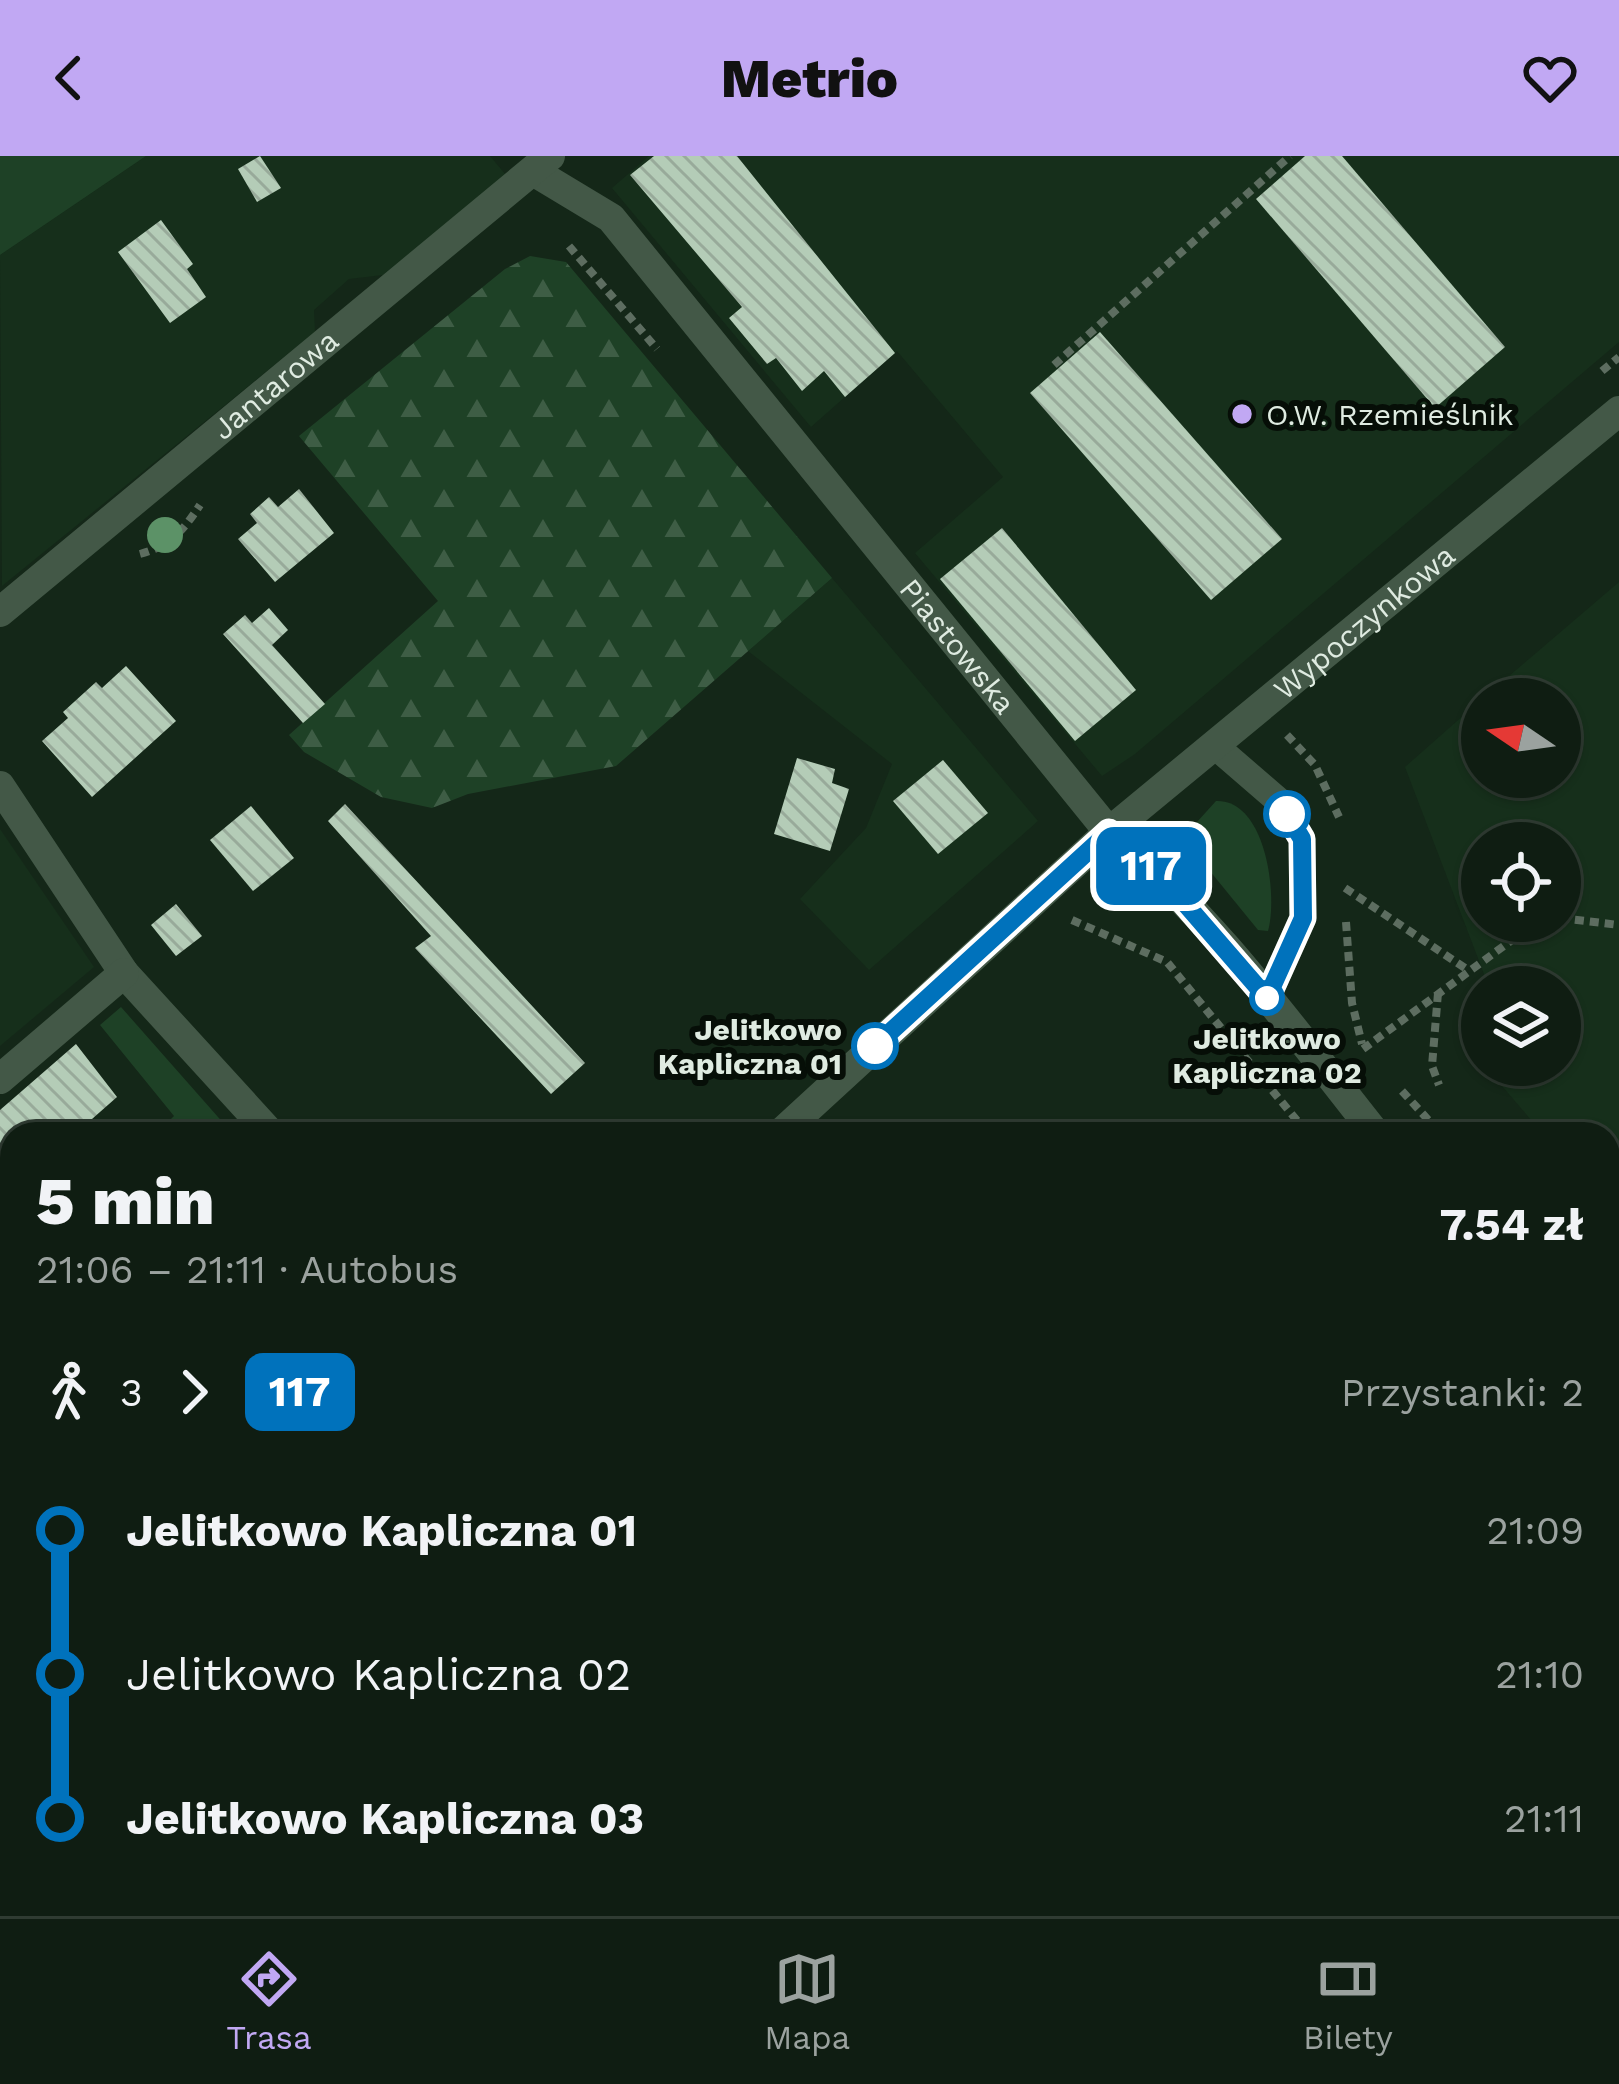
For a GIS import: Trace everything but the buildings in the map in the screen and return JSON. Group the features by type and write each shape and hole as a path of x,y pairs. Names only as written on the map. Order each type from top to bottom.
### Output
{"street":[{"name":"Jantarowa","path":"0,612 542,163"},
{"name":"Piastowska","path":"542,163 611,218 1109,832 1157,871 1366,1122"},
{"name":"Wypoczynkowa","path":"793,1122 1109,832 1619,411"},
{"path":"0,786 124,973 260,1122"},
{"path":"0,1078 124,973"}],"lane":[{"path":"1214,745 1280,802 1302,839 1303,918 1267,998"}],"path":[{"path":"1054,364 1290,156"},
{"path":"127,557 171,541 184,531 203,500"},
{"path":"1260,707 1316,765 1338,808 1342,833"},
{"path":"1344,870 1348,971 1363,1049 1372,1062"},
{"path":"1345,888 1462,966"},
{"path":"1581,920 1619,925"},
{"path":"1077,925 1167,962 1298,1122"},
{"path":"1474,966 1508,942"},
{"path":"1363,1049 1461,975"},
{"path":"1438,992 1432,1066 1439,1085"},
{"path":"1399,1088 1430,1122"}],"shaded area":[{"path":"146,156 490,156 506,175 383,275 349,279 314,310 315,332 2,586 0,255"},
{"name":"O.W. Rzemieślnik","path":"649,156 1619,156 1619,342 1135,754 1102,776 915,553 1003,477 897,351 811,427 612,188"},
{"path":"832,578 1038,821 869,970 800,899 866,828 892,764 748,651"},
{"path":"1619,582 1619,1122 1533,1122 1502,1086 1581,1086 1581,966 1481,966 1472,942 1581,942 1581,822 1461,822 1461,914 1405,767 1461,718 1461,798 1581,798 1581,678 1507,678"},
{"path":"0,829 94,967 0,1046"}],"green space":[{"path":"0,156 146,156 0,255"},
{"path":"530,256 566,262 832,578 616,766 468,794 432,808 381,797 304,752 289,735 438,601 299,436 505,269"},
{"path":"1216,801 1233,805 1257,832 1269,874 1268,931 1258,930 1196,854 1197,822"},
{"path":"121,1007 222,1122 168,1122 174,1116 100,1025"}],"bus line":[{"name":"117","path":"875,1046 1109,832 1157,871 1267,998 1303,918 1302,839 1287,814"}],"place":[{"name":"O.W. Rzemieślnik","path":"1242,414"},
{"name":"Jelitkowo Kapliczna 02","path":"1267,998"},
{"name":"Jelitkowo Kapliczna 01","path":"875,1046"}]}
